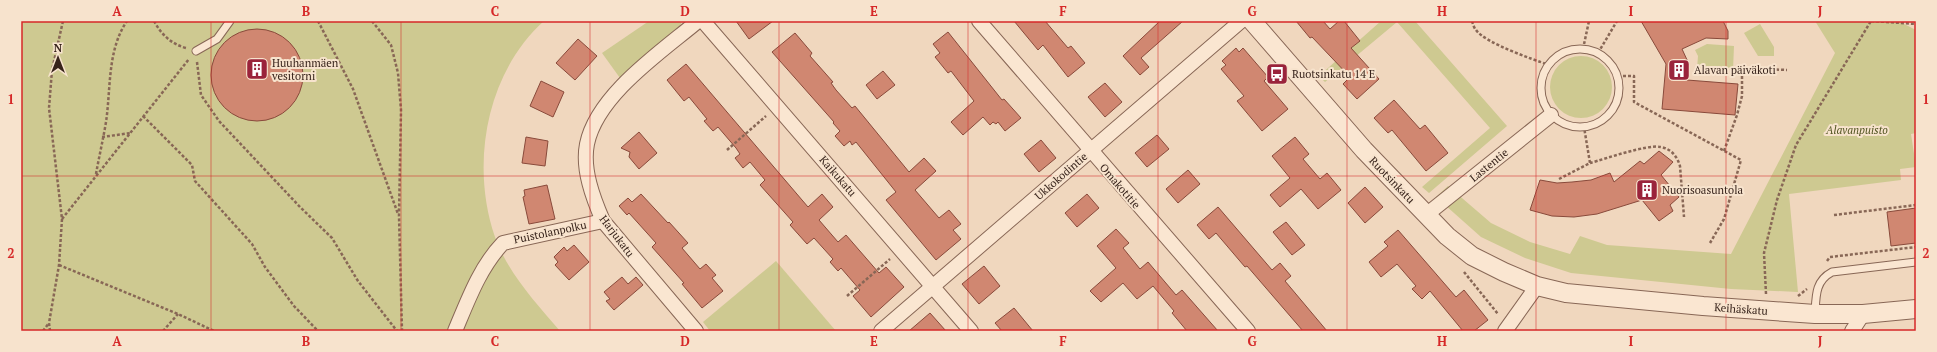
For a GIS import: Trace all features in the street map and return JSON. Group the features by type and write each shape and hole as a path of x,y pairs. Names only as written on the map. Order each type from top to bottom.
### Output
{"street":[{"name":"Harjukatu","path":"696,331 603,221 594,202 586,160 587,145 591,130 606,104 625,83 698,21"},
{"name":"Kaikukatu","path":"703,21 972,331"},
{"name":"Omakotitie","path":"979,21 1090,151 1248,331"},
{"name":"Ukkokodintie","path":"881,331 934,287 1241,21"},
{"name":"Ruotsinkatu","path":"1252,21 1364,150 1448,236 1472,256 1504,272 1537,286 1566,293"},
{"name":"Lastentie","path":"1426,215 1551,115"},
{"name":"Puistolanpolku","path":"454,331 475,284 492,254 504,243 603,221"},
{"path":"1505,331 1537,286"},
{"name":"Keihäskatu","path":"1566,293 1703,306 1816,306 1863,314 1916,309"},
{"path":"1852,331 1863,314"}],"lane":[{"path":"196,51 217,38 230,21"},
{"path":"1583,49 1598,53 1610,62 1618,76 1620,93 1615,108 1604,120 1584,128 1564,124 1551,115 1544,103 1541,90 1543,77 1549,65 1565,52 1583,49"},
{"path":"1816,306 1818,286 1824,277 1832,272 1916,262"}],"path":[{"path":"50,331 49,323 59,265 62,219 49,108 52,70 62,21"},
{"path":"96,174 114,49 122,28 127,21"},
{"path":"154,21 169,41 182,48 196,51"},
{"path":"318,21 353,88 399,216"},
{"path":"372,21 391,45 398,73 402,110 399,216 402,331"},
{"path":"1472,21 1476,30 1482,35 1514,53 1549,65"},
{"path":"1583,49 1589,21"},
{"path":"1598,53 1617,21"},
{"path":"1760,296 1766,296 1764,253 1777,200 1796,145 1871,21 1916,24"},
{"path":"62,219 96,174 131,133 196,51"},
{"path":"196,51 201,95 219,121 300,207 332,238 358,281 397,331"},
{"path":"1724,151 1742,96 1742,68 1787,70"},
{"path":"1618,76 1634,76 1634,102 1741,160 1724,219 1710,243"},
{"path":"727,150 777,106"},
{"path":"143,116 192,165 194,181 252,244 265,267 294,306 318,331"},
{"path":"1584,128 1590,163"},
{"path":"102,137 131,133"},
{"path":"1559,179 1590,163 1651,147 1666,148 1677,158 1680,166 1684,217"},
{"path":"1834,215 1916,205"},
{"path":"847,296 901,249"},
{"path":"59,265 178,314 214,331"},
{"path":"1464,272 1498,314"},
{"path":"1796,298 1816,306"},
{"path":"163,331 178,314"},
{"path":"43,331 49,323"}],"green space":[{"path":"21,21 544,21 524,42 508,67 496,93 488,122 484,151 484,180 488,209 500,250 523,287 560,331 21,331"},
{"path":"649,21 682,21 677,34 620,78 602,53"},
{"path":"1381,21 1415,21 1507,126 1429,193 1422,187 1490,128 1397,22 1325,82 1319,76"},
{"name":"Alavanpuisto","path":"1815,21 1898,21 1916,30 1916,133 1911,134 1916,167 1900,169 1901,180 1789,194 1798,292 1731,289 1571,273 1525,258 1481,237 1436,197 1448,186 1491,223 1530,242 1570,254 1580,236 1607,245 1731,254 1835,53"},
{"path":"1760,24 1774,47 1774,56 1758,56 1744,33"},
{"path":"1707,44 1734,46 1733,70 1697,69 1698,56 1695,50"},
{"path":"1575,56 1587,56 1603,65 1610,75 1612,87 1610,99 1603,109 1587,118 1575,118 1564,113 1555,104 1550,93 1550,81 1555,70 1564,61"},
{"path":"776,261 836,331 710,331 703,322"}],"building":[{"path":"736,21 773,21 749,39"},
{"path":"1014,21 1045,21 1068,48 1071,46 1085,63 1068,77 1043,45 1038,50"},
{"path":"1160,21 1183,21 1141,58 1149,67 1140,75 1123,56"},
{"path":"1296,21 1323,21 1330,29 1339,21 1344,21 1360,41 1351,48 1379,79 1357,99 1343,84 1350,77 1312,37 1310,38"},
{"name":"Alavan päiväkoti","path":"1641,21 1723,21 1728,31 1728,39 1706,38 1682,49 1688,62 1687,80 1738,84 1735,115 1662,109 1666,64"},
{"name":"Huuhanmäen vesitorni","path":"257,29 275,32 290,42 300,57 303,75 300,93 290,108 275,118 257,121 239,118 224,108 214,93 211,75 214,57 224,42 239,32"},
{"path":"948,32 1002,100 1004,99 1021,118 1005,131 998,122 996,124 993,122 990,125 983,117 963,135 951,122 974,101 951,71 948,73 935,57 940,53 933,44"},
{"path":"795,33 812,53 810,56 833,82 831,83 836,90 852,108 855,106 909,172 924,158 936,171 915,190 939,218 949,210 961,224 953,230 961,239 936,260 886,200 896,192 856,142 852,145 850,141 844,146 835,136 840,131 833,123 834,122 772,52"},
{"path":"578,39 597,56 575,80 556,63"},
{"path":"1236,48 1239,52 1243,48 1268,77 1264,81 1288,109 1262,131 1237,101 1244,96 1221,69 1226,65 1222,61"},
{"path":"686,64 808,207 822,194 833,207 819,220 838,242 846,235 879,273 886,267 904,287 871,317 853,296 860,290 841,268 838,271 830,262 833,259 814,238 807,244 790,225 793,222 760,185 765,180 750,162 743,168 735,158 740,154 718,127 713,131 704,121 707,119 689,97 684,101 667,80"},
{"path":"883,71 895,85 877,99 866,85"},
{"path":"541,81 564,92 553,117 530,106"},
{"path":"1105,83 1122,102 1105,117 1088,97"},
{"path":"1394,100 1420,129 1425,125 1448,153 1426,171 1392,130 1388,133 1374,118"},
{"path":"639,132 657,153 639,169 629,157 630,152 621,148"},
{"path":"1157,135 1169,149 1147,167 1135,153"},
{"path":"526,137 548,141 545,166 522,163"},
{"path":"1295,137 1309,154 1303,159 1320,179 1327,173 1341,190 1318,209 1301,189 1280,207 1270,195 1290,178 1272,156"},
{"path":"1041,140 1056,158 1039,172 1024,154"},
{"path":"1659,151 1673,162 1661,175 1679,197 1670,205 1673,211 1659,221 1642,200 1597,214 1574,217 1552,216 1530,210 1540,180 1557,183 1572,182 1591,180 1610,173 1614,182 1640,161 1644,164"},
{"path":"1188,170 1200,184 1178,203 1166,189"},
{"path":"547,185 555,219 529,224 523,197 525,196 524,190"},
{"path":"1365,187 1383,207 1365,223 1348,203"},
{"path":"641,194 688,243 682,248 700,269 706,264 716,275 712,278 723,291 702,308 682,284 684,283 652,247 656,243 629,213 627,215 619,206 628,198 632,202"},
{"path":"1087,194 1099,208 1077,227 1065,213"},
{"path":"1218,207 1272,270 1280,263 1291,276 1285,281 1327,331 1303,331 1247,266 1245,267 1216,233 1209,239 1197,225"},
{"path":"1916,208 1916,243 1891,246 1887,212"},
{"path":"1286,222 1305,245 1292,255 1273,232"},
{"path":"1116,229 1129,243 1123,248 1140,269 1148,262 1176,295 1182,290 1218,331 1187,331 1172,313 1174,311 1153,286 1137,299 1123,283 1101,302 1090,291 1116,268 1097,246"},
{"path":"1398,230 1456,297 1464,290 1488,320 1474,331 1463,331 1430,291 1422,299 1412,289 1416,286 1397,264 1381,277 1369,262 1388,246 1384,242"},
{"path":"574,245 589,262 569,280 555,265 558,262 554,257 564,247 567,251"},
{"path":"984,266 1000,286 979,304 962,284"},
{"path":"622,277 628,284 636,277 643,285 614,310 606,301 610,299 604,292"},
{"path":"1014,308 1033,331 1002,331 995,323"},
{"path":"930,313 946,331 909,331"}],"place":[{"name":"Huuhanmäen vesitorni","path":"257,69"},
{"name":"Alavan päiväkoti","path":"1679,70"},
{"name":"Ruotsinkatu 14 E","path":"1277,74"},
{"name":"Nuorisoasuntola","path":"1647,190"}]}
